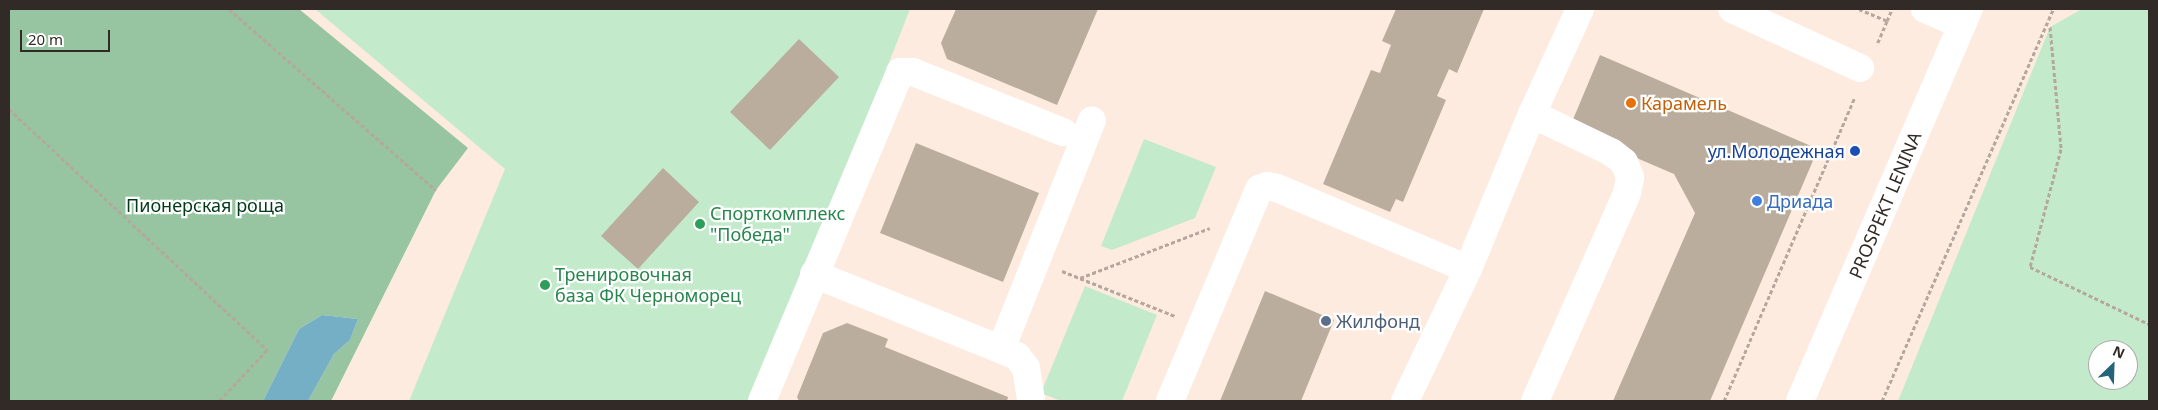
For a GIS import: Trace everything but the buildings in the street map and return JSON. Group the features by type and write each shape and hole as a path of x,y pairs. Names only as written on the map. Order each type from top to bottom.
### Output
{"street":[{"path":"1405,401 1468,269 1532,114 1580,9"},
{"path":"1732,9 1864,70"},
{"path":"1925,9 1966,17"},
{"name":"PROSPEKT LENINA","path":"1800,401 1966,17"},
{"path":"762,401 900,72 913,72 1063,132"},
{"path":"1532,114 1610,152 1624,162 1630,177 1627,193 1535,401"},
{"path":"1000,349 1092,120"},
{"path":"1170,401 1260,189 1267,186 1277,188 1468,269"},
{"path":"814,274 1023,360 1031,401"}],"path":[{"path":"229,9 436,190"},
{"path":"1859,9 1887,21"},
{"path":"1724,401 1864,70 1892,9"},
{"path":"1882,401 2053,9"},
{"path":"2050,27 2061,149 2030,267 2149,324"},
{"path":"9,109 267,350 219,401"},
{"path":"1080,278 1248,214"},
{"path":"1036,261 1201,327"}],"green space":[{"name":"Пионерская роща","path":"9,9 299,9 468,148 436,190 331,401 308,401 334,354 350,340 358,319 322,315 299,329 263,401 9,401"},
{"name":"Спорткомплекс \"Победа\"","path":"315,9 910,9 756,401 409,401 505,169"},
{"path":"2082,9 2149,9 2149,401 1898,401 2050,27"},
{"path":"1144,139 1216,167 1195,218 1112,250 1101,246"},
{"path":"1085,286 1157,315 1122,401 1061,401 1041,393"}],"water":[{"path":"322,315 358,319 350,340 334,354 308,401 263,401 299,329"}],"place":[{"name":"Карамель","path":"1631,103"},
{"name":"ул.Молодежная","path":"1855,151"},
{"name":"Дриада","path":"1757,201"},
{"name":"Спорткомплекс \"Победа\"","path":"700,224"},
{"name":"Тренировочная база ФК Черноморец","path":"545,285"},
{"name":"Жилфонд","path":"1326,321"}]}
